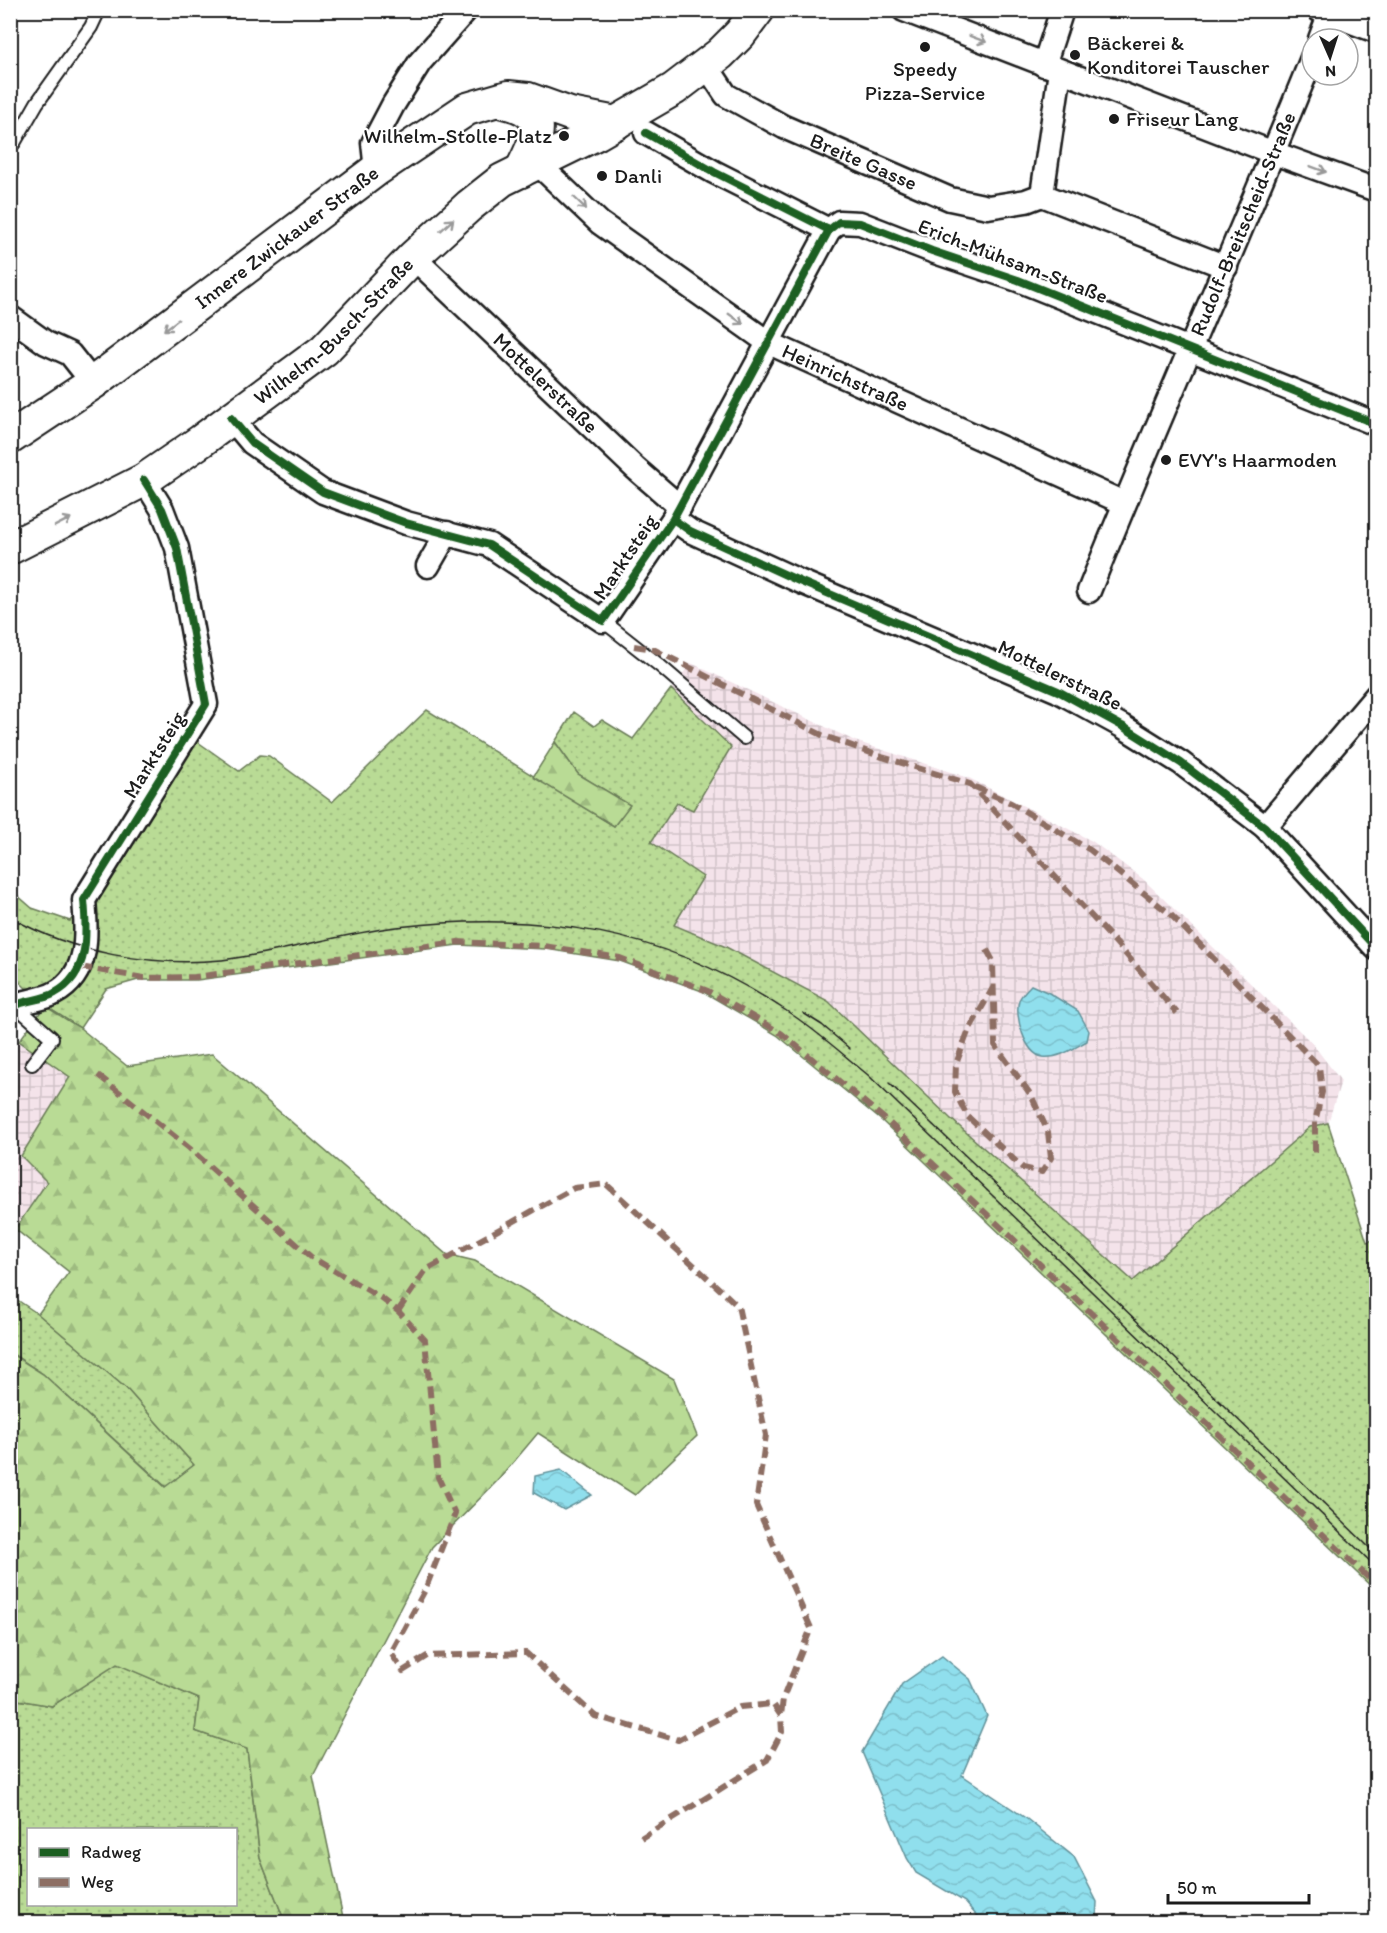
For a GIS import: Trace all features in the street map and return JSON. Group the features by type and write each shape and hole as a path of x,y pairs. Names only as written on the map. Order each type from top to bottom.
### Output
{"main road":[{"path":"616,123 674,89 706,65 740,34 758,10"},
{"name":"Innere Zwickauer Straße","path":"10,438 93,383 376,170 467,109 508,97 528,99 570,114 616,123"},
{"path":"494,100 517,105 530,112 535,118 536,138 529,167"},
{"name":"Wilhelm-Busch-Straße","path":"10,548 144,480 324,350 413,257 469,206 502,180 616,123"}],"street":[{"path":"376,170 373,143 393,105 420,62 466,10"},
{"path":"904,10 1274,153 1377,190"},
{"path":"1062,10 1052,68 1042,195 1226,267"},
{"path":"1323,27 1326,12 1377,31"},
{"name":"Breite Gasse","path":"706,65 726,95 784,127 950,199 988,207 1026,201 1042,195"},
{"name":"Rudolf-Breitscheid-Straße","path":"1089,591 1300,87"},
{"path":"645,133 714,172 829,230"},
{"name":"Heinrichstraße","path":"529,167 600,223 769,343 1124,503"},
{"name":"Erich-Mühsam-Straße","path":"829,230 839,222 860,223 932,251 1018,280 1377,424"},
{"name":"Marktsteig","path":"231,418 252,443 323,492 406,523 489,544 603,621 676,513 829,230"},
{"name":"Mottelerstraße","path":"413,257 635,468 690,531 1058,691 1122,726 1181,763 1265,827 1377,948"},
{"path":"10,317 46,344 70,354 93,383"},
{"name":"Marktsteig","path":"14,1004 54,994 69,984 80,967 87,929 84,900 206,704 177,548 162,509 144,480"},
{"path":"428,566 447,533"},
{"path":"1265,827 1377,696"}],"lane":[{"path":"10,146 37,103 91,27 99,10"},
{"name":"Marktsteig","path":"603,621 744,738"},
{"path":"14,1004 52,1038 32,1064"}],"shaded area":[{"path":"691,663 855,741 969,778 1092,841 1143,879 1312,1043 1341,1081 1328,1123 1310,1127 1133,1282 950,1118 828,1001 726,947 674,925 650,843 677,803 693,810 730,747 671,689"},
{"path":"11,1036 70,1077 21,1156 47,1182 15,1229 11,1227"}],"green space":[{"path":"671,689 731,747 693,810 677,803 651,842 703,877 674,925 726,947 828,1001 950,1118 1133,1281 1310,1127 1328,1123 1367,1242 1376,1239 1376,1591 882,1121 777,1035 702,991 620,961 546,949 458,945 197,980 138,980 106,989 80,1028 45,1006 11,974 10,889 32,908 70,921 89,897 195,740 239,771 260,755 269,756 332,802 427,710 614,826 629,805 578,774 555,742 574,712 594,726 602,720 633,739"},
{"path":"555,742 578,774 630,805 614,826 533,777"},
{"path":"45,1006 80,1028 127,1066 212,1054 446,1254 475,1261 674,1379 697,1436 635,1495 538,1433 500,1478 432,1547 313,1776 344,1922 285,1922 260,1858 247,1749 195,1731 199,1699 117,1664 52,1706 13,1699 11,1701 10,1353 43,1374 165,1487 194,1465 127,1389 38,1314 69,1272 15,1229 47,1182 21,1156 70,1077 19,1041"},
{"path":"10,1295 38,1314 127,1389 194,1465 166,1487 43,1374 11,1353"},
{"path":"116,1663 199,1699 195,1731 247,1749 260,1858 285,1922 11,1922 10,1701 13,1699 52,1706"}],"water":[{"path":"1031,985 1078,1011 1089,1031 1087,1041 1066,1052 1049,1057 1043,1057 1031,1049 1022,1033 1018,1007 1020,998"},
{"path":"561,1470 592,1495 564,1510 534,1493 535,1476"},
{"path":"942,1656 970,1679 987,1716 962,1775 1027,1819 1074,1857 1097,1902 1096,1922 982,1922 965,1902 916,1873 907,1858 862,1752 902,1684"}],"tram line":[{"path":"10,917 60,940 86,948 113,955 168,961 195,962 244,957 397,927 501,922 551,925 599,932 647,944 693,961 739,983 796,1017 868,1075 1376,1567"},
{"path":"803,1013 822,1025 850,1049"},
{"path":"889,1083 1376,1554"}],"marked path":[{"path":"634,646 653,649 822,735 882,757 970,784 1177,1013"},
{"path":"975,787 1011,803 1090,850 1170,914 1319,1066 1322,1092 1315,1122 1315,1157"},
{"path":"80,967 144,978 195,977 458,942 544,946 620,958 708,991 781,1033 886,1120 1376,1585"},
{"path":"987,950 993,961 995,1045 1031,1095 1048,1132 1051,1158 1042,1172 1023,1168 967,1116 955,1092 956,1064 968,1032 994,986"},
{"path":"98,1075 189,1148 311,1257 381,1298 398,1311 425,1340 438,1477 455,1514 425,1590 391,1653 403,1671 427,1656 526,1653 595,1716 678,1740 740,1707 773,1704 781,1716 782,1732 767,1760 641,1838"},
{"path":"398,1311 426,1270 574,1188 606,1184 738,1306 766,1435 756,1505 811,1628 783,1698 781,1716"}],"cycle path":[{"path":"646,133 714,172 829,230 839,222 860,223 932,251 1018,280 1376,424"},
{"path":"231,418 252,443 323,492 406,523 489,545 603,621 673,519 829,230"},
{"path":"10,1011 16,1003 47,997 55,993 75,975 84,952 86,926 84,900 206,704 177,548 162,509 144,480"},
{"path":"673,519 690,531 799,581 1058,691 1122,726 1181,763 1265,827 1376,948"}],"place":[{"name":"Speedy Pizza-Service","path":"925,47"},
{"name":"Bäckerei & Konditorei Tauscher","path":"1075,55"},
{"name":"Friseur Lang","path":"1114,119"},
{"name":"Wilhelm-Stolle-Platz","path":"564,136"},
{"name":"Danli","path":"602,176"},
{"name":"EVY's Haarmoden","path":"1166,460"}]}
